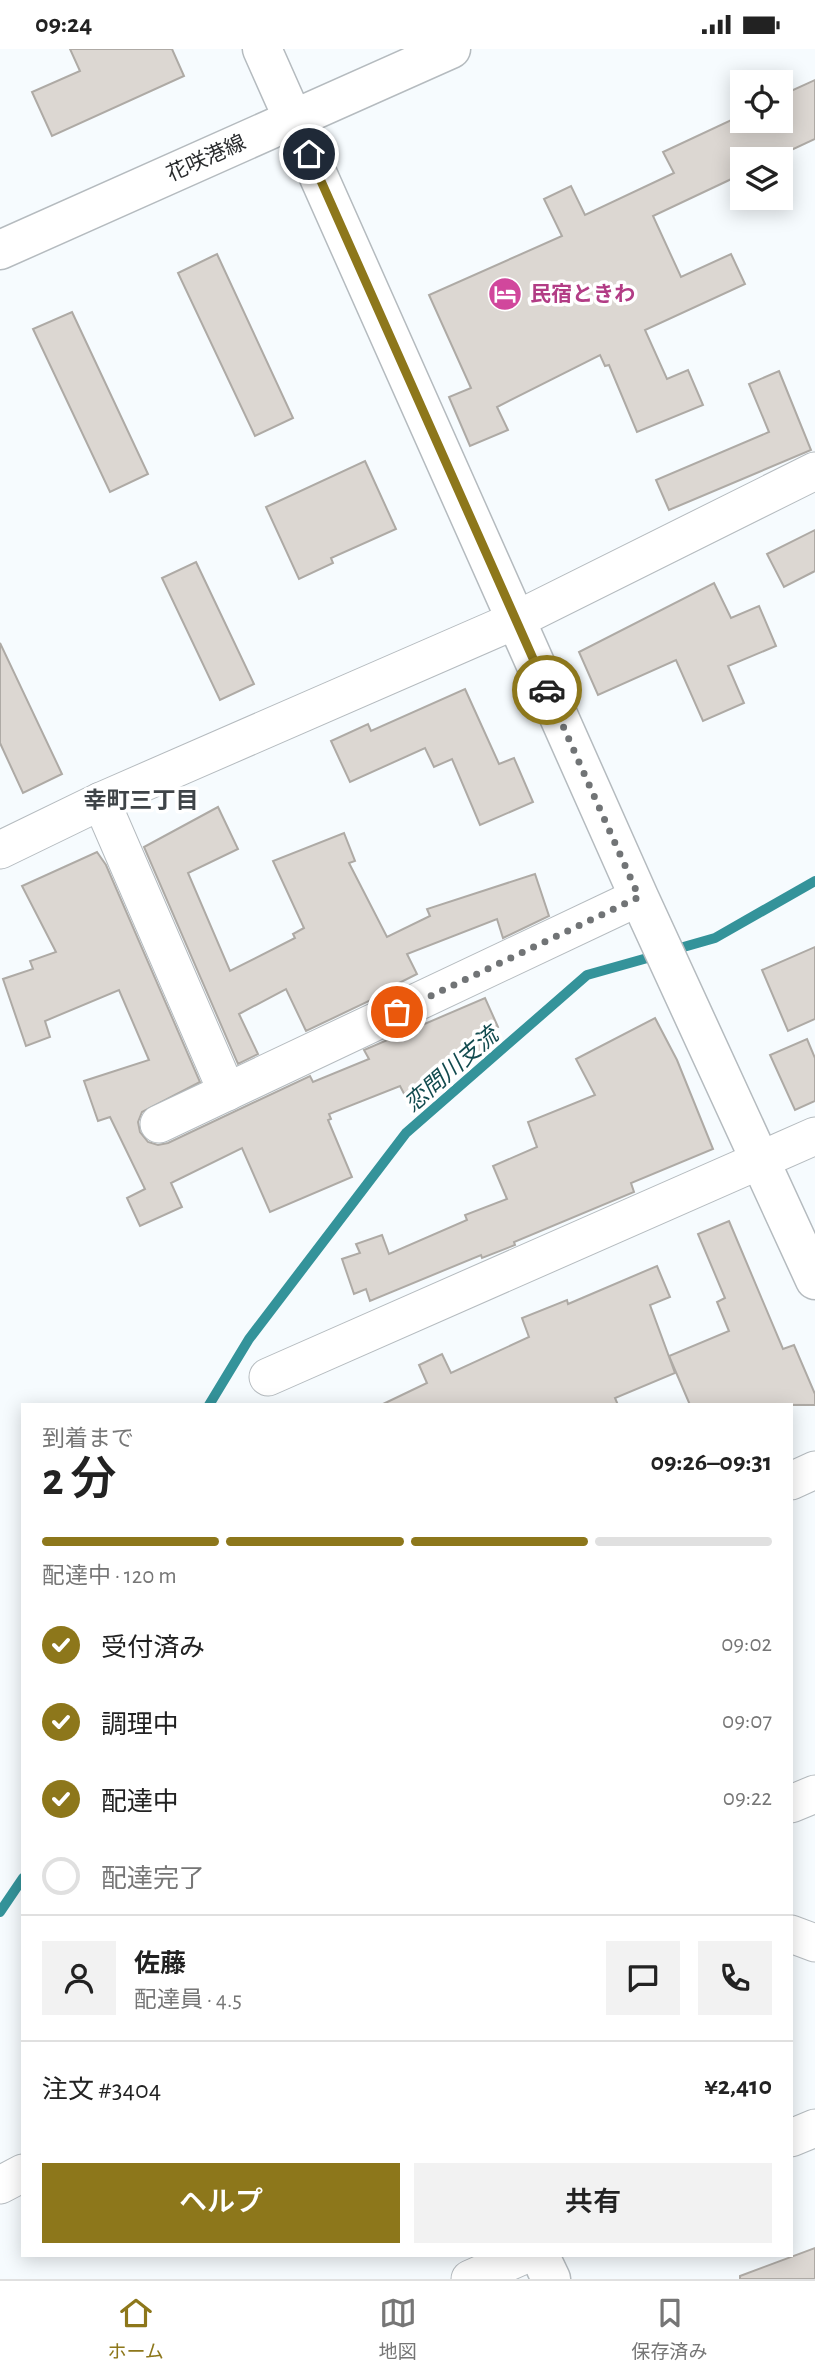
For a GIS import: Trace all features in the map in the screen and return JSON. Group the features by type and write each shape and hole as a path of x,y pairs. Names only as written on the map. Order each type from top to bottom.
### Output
{"street":[{"path":"262,49 639,897 762,1159 815,1280"},
{"name":"花咲港線","path":"0,250 450,49"},
{"path":"0,850 100,801 516,620 815,471"},
{"path":"100,801 227,1092"},
{"path":"159,1124 639,897"},
{"path":"268,1377 815,1136"},
{"path":"793,1480 815,1470"},
{"path":"793,1803 815,1794"},
{"path":"793,1935 815,1943"},
{"path":"793,2138 815,2128"},
{"path":"0,2185 21,2174"},
{"path":"470,2279 520,2257"},
{"path":"540,2257 551,2279"}],"building":[{"path":"70,49 172,49 184,76 52,136 32,92 80,71"},
{"path":"815,80 815,139 793,149 793,147 730,147 730,180 653,216 681,277 731,254 745,284 645,330 667,379 688,370 703,405 637,432 609,365 605,366 600,355 497,407 508,430 470,446 449,397 471,388 429,295 562,236 544,199 571,186 585,215 674,173 663,152 730,121 730,133 793,133 793,90"},
{"path":"217,254 293,418 255,436 178,273"},
{"path":"72,312 148,474 110,492 33,329"},
{"path":"779,371 811,450 669,510 656,480 769,432 749,384"},
{"path":"365,461 396,529 331,558 333,563 299,579 266,507"},
{"path":"815,530 815,571 784,587 767,554"},
{"path":"196,562 254,684 220,700 162,578"},
{"path":"714,583 731,618 759,606 776,646 728,666 744,703 703,721 676,660 598,695 579,652"},
{"path":"0,643 62,774 23,793 0,743"},
{"path":"465,689 499,764 514,758 533,802 480,825 452,759 434,767 425,748 350,782 331,741 368,724 371,731"},
{"path":"218,807 238,849 188,873 230,971 295,938 293,934 304,928 273,861 344,833 355,861 349,863 387,937 430,916 427,909 535,874 549,916 503,938 497,919 407,954 417,974 393,986 394,989 306,1031 286,989 239,1014 258,1054 238,1064 144,847"},
{"path":"97,852 106,865 200,1082 142,1112 138,1122 140,1132 148,1142 158,1145 168,1143 310,1076 313,1082 369,1059 364,1050 485,998 498,1027 484,1033 490,1047 425,1075 432,1090 409,1103 400,1086 329,1114 331,1119 328,1120 352,1177 270,1212 242,1148 171,1183 182,1207 140,1226 127,1198 145,1189 110,1117 98,1121 84,1081 149,1060 119,990 45,1021 50,1037 26,1046 3,979 33,969 30,961 56,952 22,886"},
{"path":"815,947 815,1019 788,1031 762,970"},
{"path":"655,1018 677,1060 713,1149 631,1183 634,1192 514,1242 515,1245 482,1258 481,1255 370,1301 366,1289 354,1294 342,1259 360,1253 356,1244 382,1235 389,1254 467,1220 465,1215 507,1199 493,1166 537,1147 528,1122 595,1095 576,1059"},
{"path":"807,1039 815,1058 815,1101 795,1110 770,1055"},
{"path":"729,1221 783,1349 794,1345 815,1394 815,1405 689,1403 669,1356 729,1331 717,1302 725,1298 698,1234"},
{"path":"657,1266 670,1297 650,1305 675,1373 615,1398 617,1403 385,1403 427,1383 419,1365 442,1354 451,1373 529,1337 522,1318 567,1300 568,1304"},
{"path":"815,2248 815,2279 740,2279 740,2276"}],"waterway":[{"name":"恋問川支流","path":"673,950 715,938 815,881"},
{"name":"恋問川支流","path":"210,1403 249,1339 406,1133 587,975 658,955"},
{"name":"恋問川支流","path":"0,1912 21,1881"}],"way so far":[{"path":"397,1012 639,897 547,690"}],"place":[{"name":"民宿ときわ","path":"505,294"}],"district":[{"name":"幸町三丁目","path":"141,800"}],"route":[{"path":"309,154 547,690"}]}
